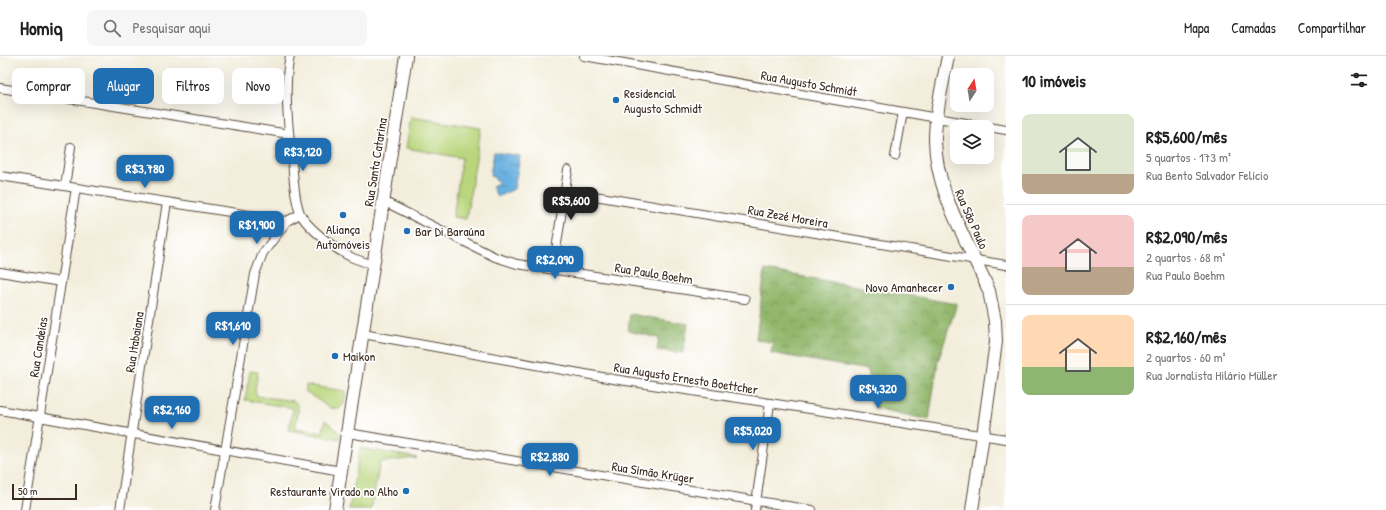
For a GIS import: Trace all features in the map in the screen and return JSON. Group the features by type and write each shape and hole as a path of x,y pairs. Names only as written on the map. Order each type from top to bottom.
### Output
{"main road":[{"name":"Rua Santa Catarina","path":"335,510 406,56"},
{"name":"Rua São Paulo","path":"948,56 936,118 935,142 937,159 943,188 989,291 993,306 996,331 993,366 972,510"}],"street":[{"path":"290,56 287,84 289,134 294,187 300,214 313,229 342,252 364,262 374,264"},
{"name":"Rua Augusto Schmidt","path":"584,56 1006,130"},
{"path":"0,88 289,134"},
{"path":"895,156 903,112"},
{"path":"65,186 71,147"},
{"path":"553,270 568,170"},
{"path":"0,176 287,221"},
{"name":"Rua Candeias","path":"25,510 76,188"},
{"name":"Rua Zezé Moreira","path":"565,191 1006,265"},
{"name":"Rua Paulo Boehm","path":"383,201 495,258 517,264 745,299"},
{"name":"Rua Itabaiana","path":"120,510 167,202"},
{"path":"216,510 255,274 263,254 287,221 300,214"},
{"path":"0,272 61,282"},
{"name":"Rua Augusto Ernesto Boettcher","path":"363,334 613,379 1006,439"},
{"path":"755,510 770,403"},
{"path":"0,410 341,470"},
{"name":"Rua Simão Krüger","path":"348,433 812,510"}],"green space":[{"path":"411,117 481,128 466,219 453,217 462,158 406,148"},
{"path":"765,270 957,304 938,361 929,420 875,408 868,370 771,353 773,343 756,339"},
{"path":"630,314 688,324 683,353 657,350 659,338 628,331"},
{"path":"250,371 258,372 255,390 257,396 294,401 296,403 298,410 295,428 323,432 325,420 340,433 339,439 289,430 293,408 245,400"},
{"path":"306,385 346,391 344,404 339,409 330,408 306,392"},
{"path":"360,448 417,458 380,462 371,510 349,510"}],"water":[{"path":"494,152 520,156 514,189 497,197 492,186 499,182 490,175"}],"place":[{"name":"Residencial Augusto Schmidt","path":"616,100"},
{"name":"Aliança Automóveis","path":"343,215"},
{"name":"Bar Di Baraúna","path":"407,231"},
{"name":"Novo Amanhecer","path":"951,287"},
{"name":"Maikon","path":"335,356"},
{"name":"Restaurante Virado no Alho","path":"406,491"}]}
